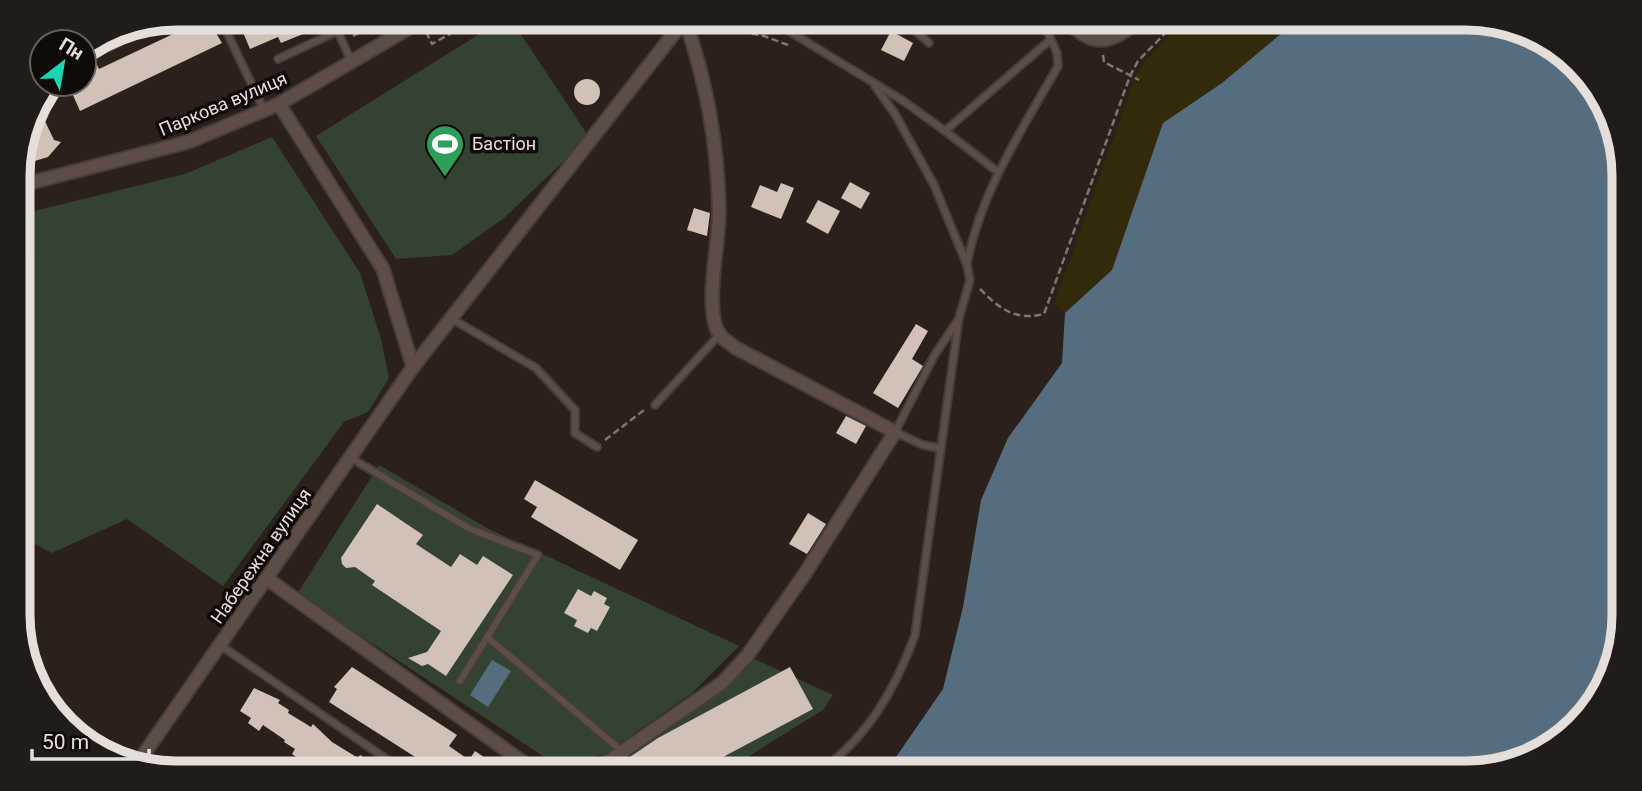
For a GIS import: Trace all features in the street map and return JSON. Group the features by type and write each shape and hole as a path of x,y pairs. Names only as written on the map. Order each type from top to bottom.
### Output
{"street":[{"name":"Паркова вулиця","path":"30,183 188,142 279,104 405,30"},
{"name":"Набережна вулиця","path":"142,757 414,367 677,30"},
{"path":"605,761 623,752 722,683 747,656 895,432 736,348 719,335 714,312 719,213 713,132 703,72 690,30"},
{"path":"1078,30 1086,37 1099,41 1113,39 1125,30"},
{"path":"279,104 383,270 414,367"},
{"path":"266,578 521,761"}],"lane":[{"path":"226,30 264,110"},
{"path":"787,30 902,100 998,172"},
{"path":"914,30 929,43"},
{"path":"967,265 975,228 998,172 1058,66 1058,53 1048,30"},
{"path":"278,59 338,31 351,61"},
{"path":"109,46 125,39"},
{"path":"945,131 1050,40"},
{"path":"833,761 847,750 886,702 907,658 921,612 940,448 959,318 970,280 967,265 934,185 895,114 875,86"},
{"path":"940,448 923,445 895,432 934,356 959,318"},
{"path":"453,319 536,369 575,410 575,433 597,447"},
{"path":"655,405 719,335"},
{"path":"351,458 470,529 538,555 460,681"},
{"path":"487,637 623,752"},
{"path":"220,645 388,761"}],"path":[{"path":"342,42 364,30"},
{"path":"432,44 457,30"},
{"path":"736,30 764,36 796,48"},
{"path":"970,280 998,306 1026,318 1044,314 1130,76 1138,61 1168,30"},
{"path":"1103,55 1104,62 1139,80"},
{"path":"597,447 649,406 655,405"}],"green space":[{"name":"Бастіон","path":"486,30 518,30 589,137 504,218 452,255 396,259 316,136"},
{"path":"272,137 360,273 381,339 389,378 368,412 344,422 223,586 127,519 52,553 30,542 30,212 185,174"},
{"path":"379,465 489,529 739,646 692,693 604,755 550,761 297,594"},
{"path":"752,658 833,695 824,709 741,761 611,761 700,706"}],"sand":[{"path":"1175,30 1286,30 1222,83 1163,123 1112,270 1065,313 1054,304 1136,75 1143,63"}],"water":[{"path":"1286,30 1466,30 1504,35 1531,45 1562,66 1588,95 1607,138 1612,176 1612,625 1597,680 1576,711 1547,737 1513,753 1476,761 893,761 943,689 963,607 981,500 1008,438 1062,363 1065,313 1112,270 1163,123 1222,83"},
{"path":"492,660 511,671 488,707 470,695"}],"building":[{"path":"182,30 214,30 222,43 80,111 74,98 98,98 98,67 99,69"},
{"path":"242,30 302,30 303,34 281,43 278,37 250,49"},
{"path":"891,31 913,43 904,61 881,50"},
{"path":"587,79 596,83 600,92 596,101 587,105 578,101 574,92 578,83"},
{"path":"42,117 54,140 61,142 48,157 30,162 35,138"},
{"path":"850,182 870,193 861,209 841,198"},
{"path":"781,183 794,188 781,219 751,207 760,185 777,192"},
{"path":"818,200 840,211 828,234 806,222"},
{"path":"694,208 710,213 707,236 687,230"},
{"path":"916,324 928,331 912,359 923,366 898,408 873,393"},
{"path":"846,416 866,426 856,444 836,433"},
{"path":"535,480 638,540 620,570 531,517 537,507 524,499"},
{"path":"377,504 423,535 416,544 451,567 460,554 477,565 483,556 513,575 446,676 428,664 422,666 408,658 427,652 441,631 372,585 375,581 355,567 346,568 342,564 341,558"},
{"path":"808,513 826,524 807,554 789,544"},
{"path":"578,589 591,596 594,591 607,598 604,604 610,607 597,631 591,628 588,633 574,626 577,620 564,613"},
{"path":"352,667 457,735 449,746 469,760 475,751 490,761 421,761 329,702 337,689 334,687"},
{"path":"790,667 813,709 716,761 632,761 630,757 658,738"},
{"path":"254,688 280,700 278,703 289,710 288,713 311,727 313,724 332,742 358,758 360,755 369,761 314,761 307,757 302,761 292,754 295,749 284,742 285,740 263,725 259,731 248,723 251,718 240,711"}],"place":[{"name":"Бастіон","path":"445,178"}]}
